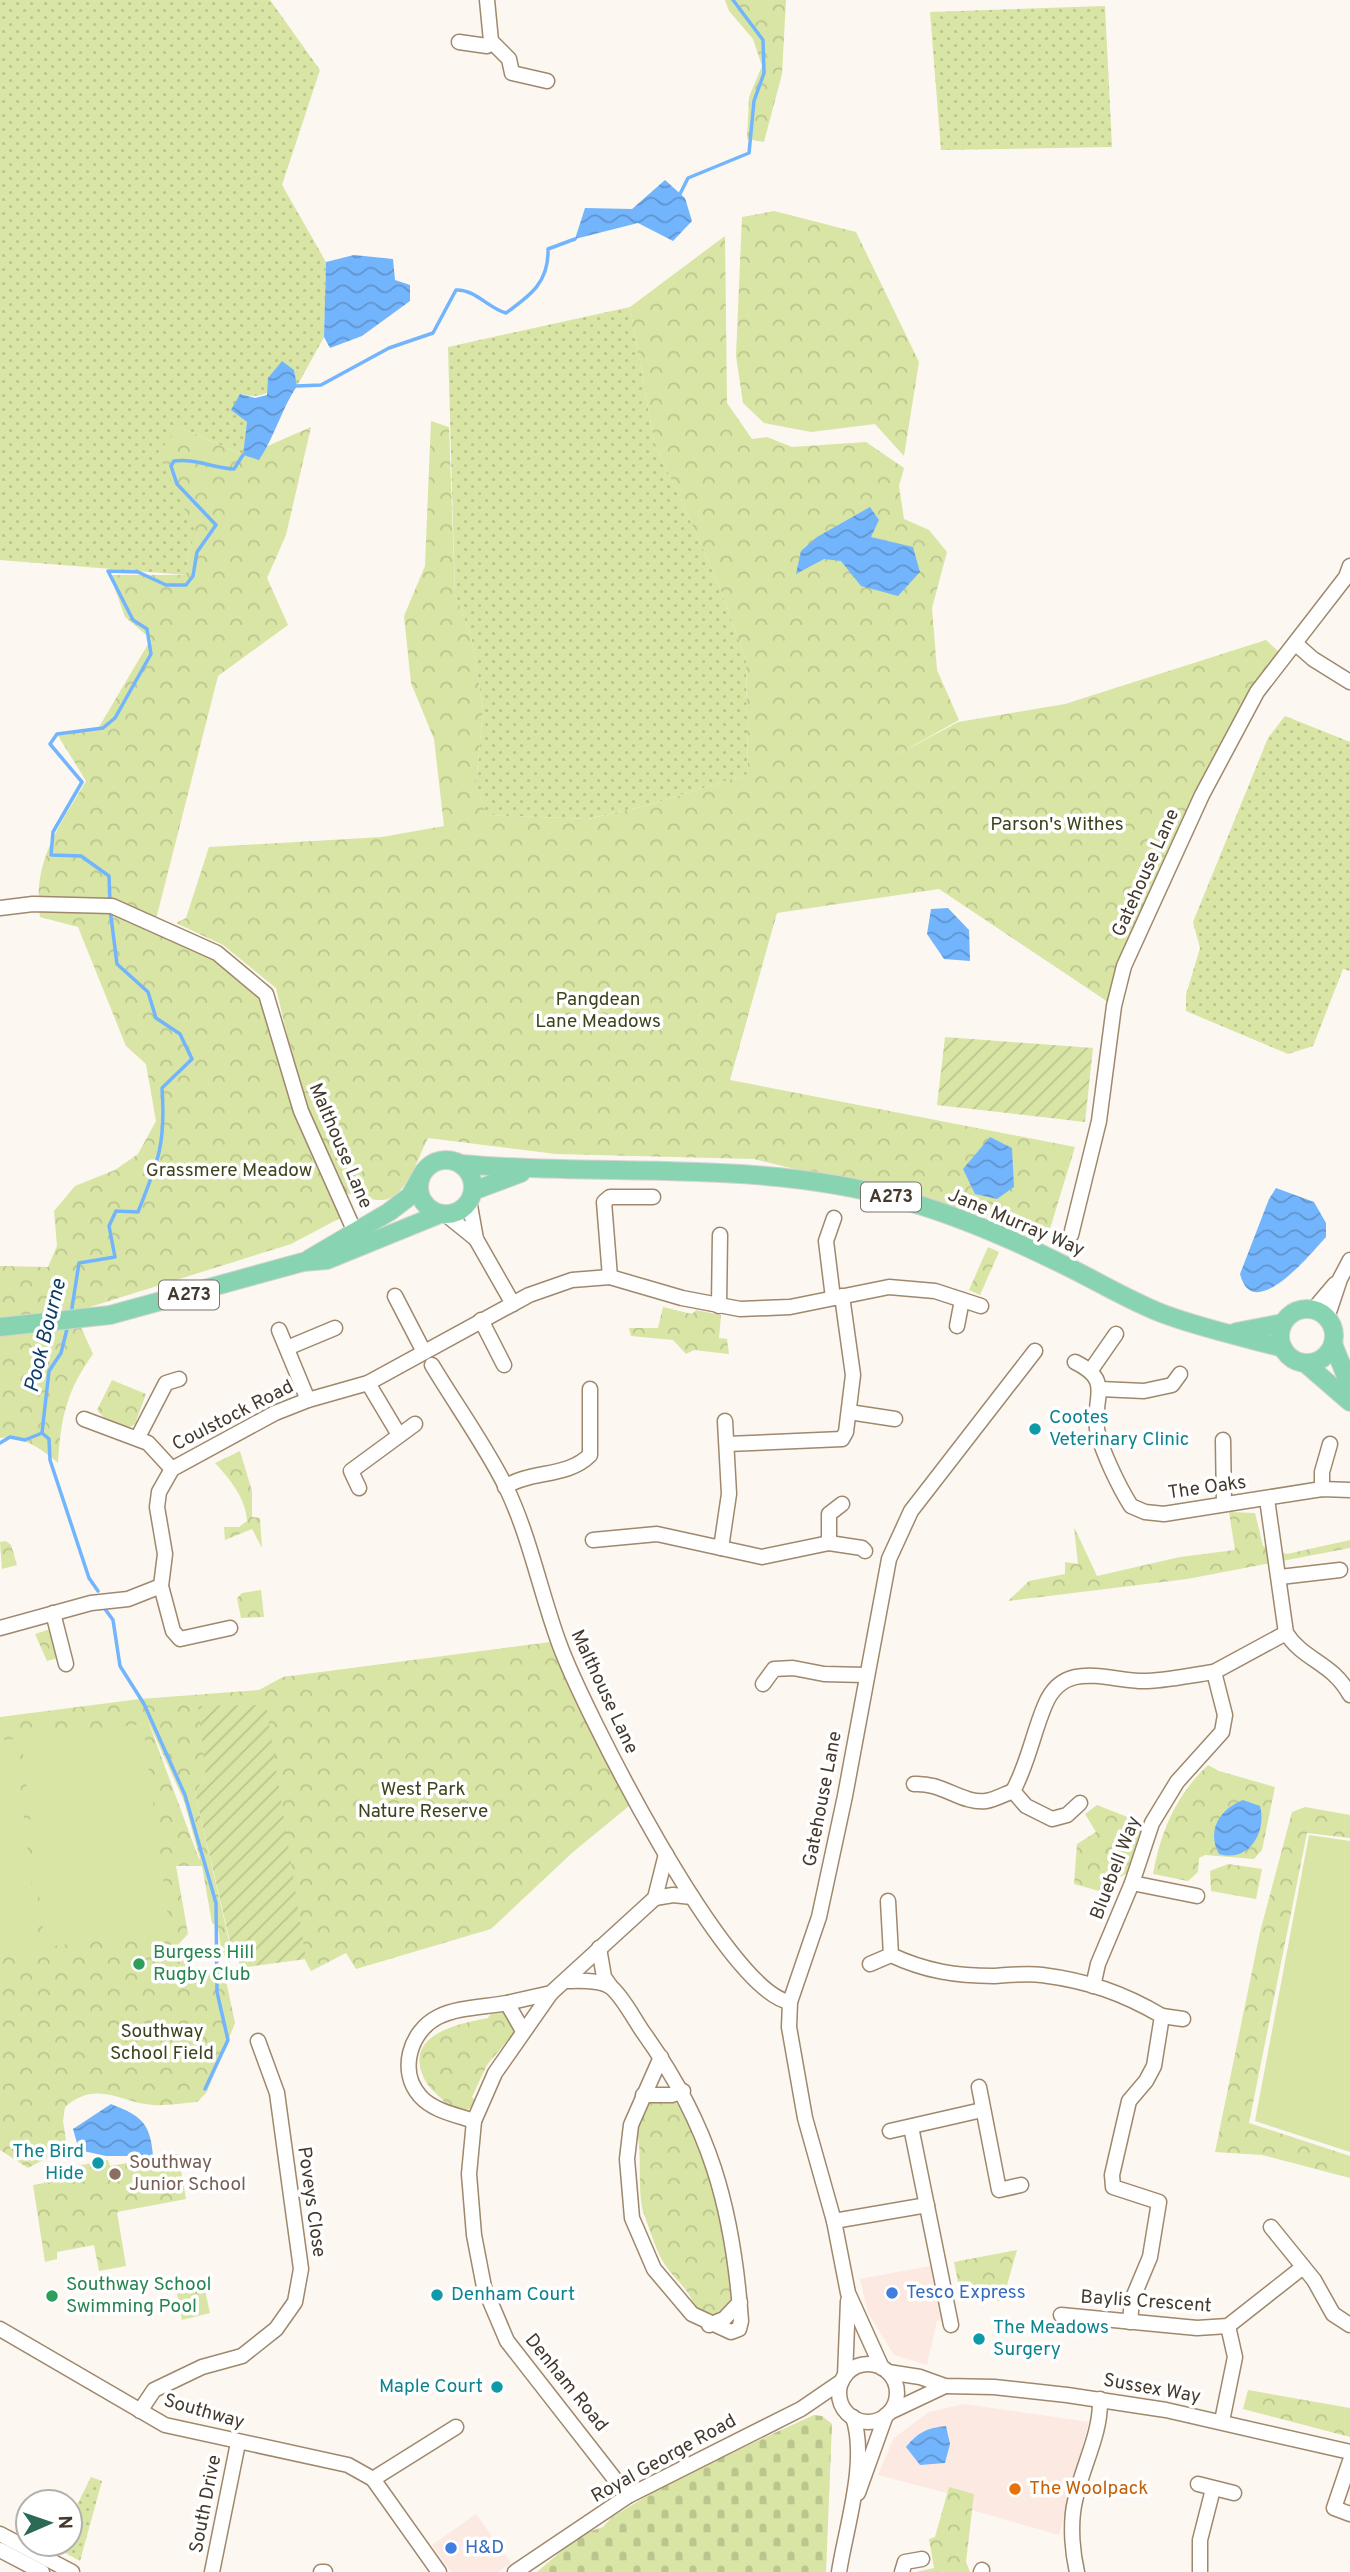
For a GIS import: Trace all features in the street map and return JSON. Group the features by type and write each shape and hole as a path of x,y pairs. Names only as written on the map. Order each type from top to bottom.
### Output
{"main road":[{"path":"438,1160 461,1164 471,1176 471,1196 459,1210 443,1214 422,1201 420,1178 424,1170 438,1160"},
{"name":"A273","path":"461,1164 527,1170"},
{"name":"A273","path":"471,1196 527,1170"},
{"name":"Jane Murray Way","path":"527,1170 657,1170 781,1177 897,1198 975,1224 1160,1312 1283,1348"},
{"name":"A273","path":"303,1262 389,1212 410,1196 420,1178"},
{"name":"A273","path":"0,1327 67,1321 122,1312 303,1262 327,1260 443,1214"},
{"path":"1350,1387 1333,1344 1334,1335 1320,1314 1296,1311 1283,1323 1280,1340 1283,1348 1296,1361 1305,1363 1350,1402"},
{"name":"Jane Murray Way","path":"1229,1333 1283,1323"},
{"path":"1305,1363 1322,1358 1333,1344"}],"street":[{"path":"486,0 491,41 509,60 512,73 547,81"},
{"path":"459,42 487,46 491,41"},
{"name":"Gatehouse Lane","path":"1071,1235 1099,1121 1114,1006 1124,967 1202,795 1258,692 1346,577 1350,566"},
{"path":"1296,644 1350,682"},
{"name":"Malthouse Lane","path":"0,908 33,904 99,906 123,911 217,953 266,994 302,1111 354,1230"},
{"path":"471,1196 476,1239 513,1304"},
{"path":"610,1278 604,1202 610,1197 653,1196"},
{"path":"443,1214 476,1239"},
{"path":"727,1444 842,1439 846,1432 853,1375 826,1241 834,1218"},
{"path":"719,1306 720,1235"},
{"path":"1320,1314 1350,1260"},
{"name":"Coulstock Road","path":"230,1628 180,1639 173,1631 161,1586 164,1554 157,1507 159,1492 172,1469 308,1400 368,1383 428,1358 481,1321 513,1304 572,1280 610,1278 719,1306 772,1309 889,1287 915,1288 981,1306"},
{"name":"Malthouse Lane","path":"395,1296 428,1358 506,1487 568,1665 641,1816 724,1942 771,1995 790,2002"},
{"path":"957,1326 962,1300"},
{"path":"481,1321 504,1365"},
{"path":"286,1348 335,1328"},
{"path":"279,1330 308,1400"},
{"path":"1076,1362 1091,1370 1116,1334"},
{"name":"Gatehouse Lane","path":"844,2379 848,2293 834,2221 805,2118 789,2027 790,2002 819,1917 845,1796 865,1675 889,1559 911,1511 1035,1351"},
{"name":"The Oaks","path":"1091,1370 1100,1389 1097,1428 1131,1506 1144,1512 1164,1514 1322,1489 1350,1490"},
{"path":"1100,1389 1144,1391 1172,1385 1180,1374"},
{"path":"138,1437 166,1383 179,1378"},
{"path":"368,1383 399,1435"},
{"path":"506,1487 517,1479 572,1468 590,1455 590,1388"},
{"path":"849,1412 895,1419"},
{"path":"84,1419 138,1437 158,1452 172,1469"},
{"path":"721,1548 728,1503 725,1421"},
{"path":"359,1488 351,1471 415,1424"},
{"path":"1223,1440 1224,1504"},
{"path":"1322,1489 1322,1472 1330,1444"},
{"path":"1267,1499 1286,1633 1293,1645 1346,1672 1350,1695"},
{"path":"828,1543 829,1514 842,1504"},
{"path":"593,1540 644,1533 762,1557 828,1543 862,1548 865,1551"},
{"path":"1280,1577 1340,1570"},
{"path":"0,1628 53,1613 128,1598 161,1586"},
{"path":"53,1613 66,1664"},
{"path":"914,1784 930,1783 966,1799 985,1802 1013,1791 1022,1774 1045,1705 1052,1691 1065,1679 1086,1674 1140,1681 1214,1672 1286,1633"},
{"path":"763,1684 775,1669 793,1668 824,1674 865,1675"},
{"name":"Bluebell Way","path":"1093,1986 1098,1964 1158,1813 1177,1782 1222,1732 1225,1716 1214,1672"},
{"path":"1013,1791 1026,1806 1052,1819 1067,1815 1080,1803"},
{"path":"666,1854 655,1898 673,1895 692,1897"},
{"path":"1132,1883 1197,1896"},
{"name":"Denham Road","path":"628,2496 507,2341 484,2287 474,2235 469,2174 474,2121 495,2073 523,2031 551,1993 655,1898"},
{"path":"888,1901 891,1955"},
{"path":"599,1948 604,1977 661,2057 683,2091 705,2138 719,2179 737,2265 740,2302 724,2319 709,2325 692,2314 654,2269 632,2218 626,2159 631,2125 661,2057"},
{"path":"870,1964 891,1955 922,1969 957,1975 1040,1974 1124,1994 1162,2016 1183,2019"},
{"path":"565,1981 595,1982 611,1987"},
{"name":"Denham Road","path":"474,2121 440,2109 420,2097 408,2068 409,2053 415,2036 440,2016 551,1993"},
{"path":"507,2003 523,2031"},
{"path":"1130,2322 1132,2300 1150,2257 1166,2202 1113,2187 1112,2175 1129,2101 1146,2081 1154,2066 1162,2016"},
{"name":"Poveys Close","path":"140,2411 154,2390 202,2367 242,2356 276,2329 295,2302 301,2269 279,2106 271,2069 258,2041"},
{"path":"979,2087 999,2190 1021,2185"},
{"path":"643,2095 672,2095 683,2091"},
{"path":"890,2131 982,2110"},
{"path":"911,2127 951,2325"},
{"path":"834,2221 927,2205"},
{"path":"1272,2227 1303,2267 1333,2314 1350,2325"},
{"name":"Baylis Crescent","path":"1061,2315 1197,2328 1227,2326 1303,2267"},
{"name":"Gatehouse Lane","path":"848,2293 885,2370"},
{"name":"Baylis Crescent","path":"1222,2421 1235,2357 1227,2326"},
{"name":"Southway","path":"0,2329 165,2425 348,2465 373,2479"},
{"path":"839,2572 852,2509 858,2447 840,2394 844,2379 863,2365 885,2370 897,2390 852,2509"},
{"name":"Sussex Way","path":"885,2370 920,2377 945,2386 994,2387 1100,2399 1222,2421 1350,2452"},
{"name":"Royal George Road","path":"515,2572 628,2496 801,2409 844,2379"},
{"name":"Sussex Way","path":"888,2414 945,2386"},
{"path":"1077,2572 1073,2558 1074,2502 1100,2415 1100,2399"},
{"name":"Royal George Road","path":"801,2409 832,2404 848,2412"},
{"path":"848,2412 870,2422 888,2414"},
{"path":"439,2572 373,2479 456,2427"},
{"name":"South Drive","path":"212,2572 238,2443"},
{"path":"1350,2461 1334,2508 1350,2515"},
{"path":"1198,2484 1234,2493"},
{"path":"1200,2572 1199,2540 1213,2489"},
{"path":"0,2534 72,2572"},
{"path":"0,2550 42,2572"},
{"path":"902,2572 905,2562 922,2558"}],"shaded area":[{"path":"935,2265 945,2320 937,2321 927,2365 894,2355 868,2313 860,2279"},
{"path":"964,2404 1089,2422 1059,2535 972,2510 974,2494 949,2488 947,2493 878,2475 894,2438 929,2412"},
{"path":"476,2514 511,2563 498,2572 451,2572 432,2545"}],"green space":[{"path":"0,0 270,0 320,70 282,185 326,262 324,337 297,386 294,370 264,394 241,394 248,422 243,455 179,427 197,533 188,553 186,575 0,560"},
{"path":"725,0 786,0 782,74 764,142 747,139 749,97 762,66 753,39 729,11"},
{"path":"1105,6 1112,147 941,150 930,12"},
{"path":"774,211 856,232 919,362 904,456 875,424 811,432 764,423 743,403 736,356 742,217"},
{"path":"725,236 727,403 752,439 767,437 792,447 866,442 904,468 899,486 904,519 929,530 947,552 932,608 937,670 959,720 893,757 958,722 1065,704 1266,640 1279,652 1202,795 1114,1006 939,889 777,913 730,1080 1075,1147 1049,1232 754,1159 556,1154 428,1138 405,1184 391,1198 378,1200 345,1194 299,1086 276,988 223,945 176,923 186,918 209,847 382,837 444,826 434,739 411,683 404,616 425,566 431,421 449,427 455,594 471,636 483,709 476,785 486,815 588,819 649,805 748,774 746,660 718,582 654,441 630,307"},
{"path":"630,307 654,441 718,582 746,660 748,774 649,805 587,819 486,815 476,786 483,709 471,636 455,594 448,347"},
{"name":"Grassmere Meadow","path":"179,427 245,456 311,427 286,535 267,578 288,625 218,676 154,927 214,959 263,997 344,1216 291,1244 74,1312 93,1354 66,1406 58,1463 32,1444 17,1439 0,1438 0,1266 48,1267 57,1246 54,1211 75,1186 115,1170 138,1154 156,1121 146,1064 126,1046 78,927 40,917 40,879 57,829 86,781 57,734 99,727 151,639 125,617 110,575 186,575 188,553 196,533 158,453"},
{"path":"1285,716 1350,742 1350,971 1343,969 1313,1046 1288,1054 1186,1011 1186,995 1200,948 1193,922 1268,738"},
{"path":"945,1037 1093,1048 1085,1122 937,1105"},
{"path":"988,1247 999,1252 980,1295 969,1290"},
{"path":"663,1307 692,1314 696,1310 721,1315 719,1338 727,1339 729,1354 694,1350 686,1354 673,1340 631,1336 629,1328 658,1328"},
{"path":"112,1380 146,1394 135,1424 130,1427 105,1419 97,1410"},
{"path":"240,1451 252,1491 252,1517 260,1518 262,1548 252,1529 225,1540 224,1527 239,1527 247,1521 246,1513 236,1490 215,1463"},
{"path":"1229,1512 1255,1513 1263,1546 1287,1554 1350,1540 1350,1548 1187,1579 1008,1601 1029,1581 1065,1574 1065,1562 1078,1564 1074,1527 1097,1576 1180,1557 1235,1550"},
{"path":"6,1541 11,1545 17,1565 2,1569 0,1542"},
{"path":"261,1590 264,1617 241,1618 237,1598 242,1593"},
{"path":"53,1628 62,1657 47,1661 35,1634"},
{"path":"558,1641 629,1806 573,1852 491,1929 356,1969 346,1953 311,1971 206,1776 195,1793 230,1945 238,1956 222,1957 218,1927 212,1923 202,1866 176,1866 188,1934 174,1949 198,1976 224,1971 235,2023 207,2092 197,2102 164,2105 98,2094 77,2099 65,2107 63,2121 67,2147 28,2168 0,2150 0,1717 140,1699 259,1690 283,1677","holes":["148,1721 184,1801 200,1859"]},
{"path":"266,1705 306,1959 240,1968 237,1950 231,1946 195,1793 206,1776 198,1706"},
{"path":"143,1724 170,1932 45,1947 21,1738"},
{"path":"15,1739 39,1947 0,1952 0,1740"},
{"path":"1208,1765 1219,1771 1275,1787 1262,1850 1254,1859 1205,1855 1199,1858 1198,1872 1188,1881 1153,1874 1160,1843 1179,1801"},
{"path":"1097,1805 1145,1824 1130,1871 1099,1891 1074,1884 1077,1844 1096,1832 1085,1814"},
{"path":"1305,1807 1350,1815 1350,1838 1307,1833 1249,2123 1350,2156 1350,2178 1262,2155 1215,2152 1260,1932 1292,1812"},
{"path":"1309,1835 1350,1841 1350,2152 1255,2121"},
{"path":"1228,1864 1262,1869 1256,1899 1211,1891 1210,1871"},
{"path":"495,2008 504,2008 517,2029 487,2065 472,2097 476,2101 473,2105 465,2111 449,2110 426,2082 420,2066 420,2053 426,2043 436,2035 448,2028 488,2018"},
{"path":"655,2100 681,2104 717,2187 734,2291 726,2311 716,2315 695,2309 686,2291 662,2259 644,2214 640,2193 639,2145 635,2129 646,2103"},
{"path":"178,2154 186,2199 117,2212 126,2266 99,2271 94,2245 57,2252 57,2259 45,2262 33,2185 44,2183 43,2173 92,2163 92,2166 102,2168 104,2160 108,2160 110,2166"},
{"path":"1017,2250 1003,2299 999,2301 961,2297 954,2262"},
{"path":"202,2277 210,2313 182,2320 175,2283"},
{"path":"1248,2390 1350,2408 1350,2437 1243,2409"},
{"path":"814,2415 822,2416 832,2424 826,2572 537,2572 580,2535 603,2527 612,2517 680,2476"},
{"path":"91,2477 102,2481 84,2546 84,2491"},
{"path":"949,2487 974,2494 966,2562 970,2572 916,2572 934,2568 929,2539 935,2537"}],"water":[{"path":"665,180 685,198 692,221 673,241 638,223 575,239 585,208 632,209"},
{"path":"354,255 393,259 395,280 410,285 410,301 362,336 330,348 324,337 326,262"},
{"path":"282,361 294,370 297,386 259,460 243,455 247,422 231,410 240,394 255,398 267,395 268,378"},
{"path":"870,507 879,520 871,537 913,547 920,572 898,596 861,586 841,561 824,559 796,574 801,551 817,537"},
{"path":"948,908 969,930 970,961 944,959 927,934 931,909"},
{"path":"990,1137 1012,1148 1014,1187 997,1199 975,1194 963,1169"},
{"path":"1276,1188 1314,1202 1326,1223 1326,1237 1297,1269 1269,1289 1257,1292 1247,1288 1240,1274 1269,1199"},
{"path":"1243,1800 1260,1806 1261,1826 1258,1835 1247,1850 1239,1854 1219,1854 1214,1837 1218,1821 1228,1809"},
{"path":"111,2104 130,2112 142,2122 152,2144 153,2156 106,2156 79,2150 73,2129"},
{"path":"946,2426 950,2444 945,2463 920,2465 906,2447 923,2432"}],"waterway":[{"name":"Pook Bourne","path":"680,194 688,178 749,153 754,101 764,73 763,40 733,0"},
{"name":"Pook Bourne","path":"297,386 321,385 389,348 433,333 456,290 469,292 506,313 537,287 548,260 548,249 575,239"},
{"name":"Pook Bourne","path":"110,902 109,876 81,856 51,855 53,832 82,782 50,744 57,734 103,728 115,718 151,654 147,629 133,620 108,571 138,572 166,585 186,585 193,576 197,552 216,525 177,484 171,466 174,461 234,469 243,455"},
{"name":"Pook Bourne","path":"71,1314 79,1263 115,1257 109,1226 116,1211 138,1212 159,1152 163,1124 162,1088 192,1059 180,1034 156,1018 148,992 117,964 110,909"},
{"name":"Pook Bourne","path":"42,1433 49,1371 61,1353 68,1325"},
{"path":"42,1433 49,1439 50,1460 89,1578 98,1591"},
{"name":"Pook Bourne","path":"0,1443 10,1437 25,1440 42,1433"},
{"path":"105,1609 113,1620 120,1666 144,1704 185,1795 216,1903 217,1992 228,2040 205,2089"}],"place":[{"name":"Cootes Veterinary Clinic","path":"1035,1429"},
{"name":"Burgess Hill Rugby Club","path":"139,1964"},
{"name":"The Bird Hide","path":"98,2163"},
{"name":"Southway Junior School","path":"115,2174"},
{"name":"Tesco Express","path":"892,2293"},
{"name":"Denham Court","path":"437,2295"},
{"name":"Southway School Swimming Pool","path":"52,2296"},
{"name":"The Meadows Surgery","path":"979,2339"},
{"name":"Maple Court","path":"497,2387"},
{"name":"The Woolpack","path":"1015,2489"},
{"name":"H&D","path":"451,2548"}],"park label":[{"name":"Parson's Withes","path":"1057,825"},
{"name":"Pangdean Lane Meadows","path":"598,1011"},
{"name":"West Park Nature Reserve","path":"423,1801"},
{"name":"Southway School Field","path":"162,2043"}]}
